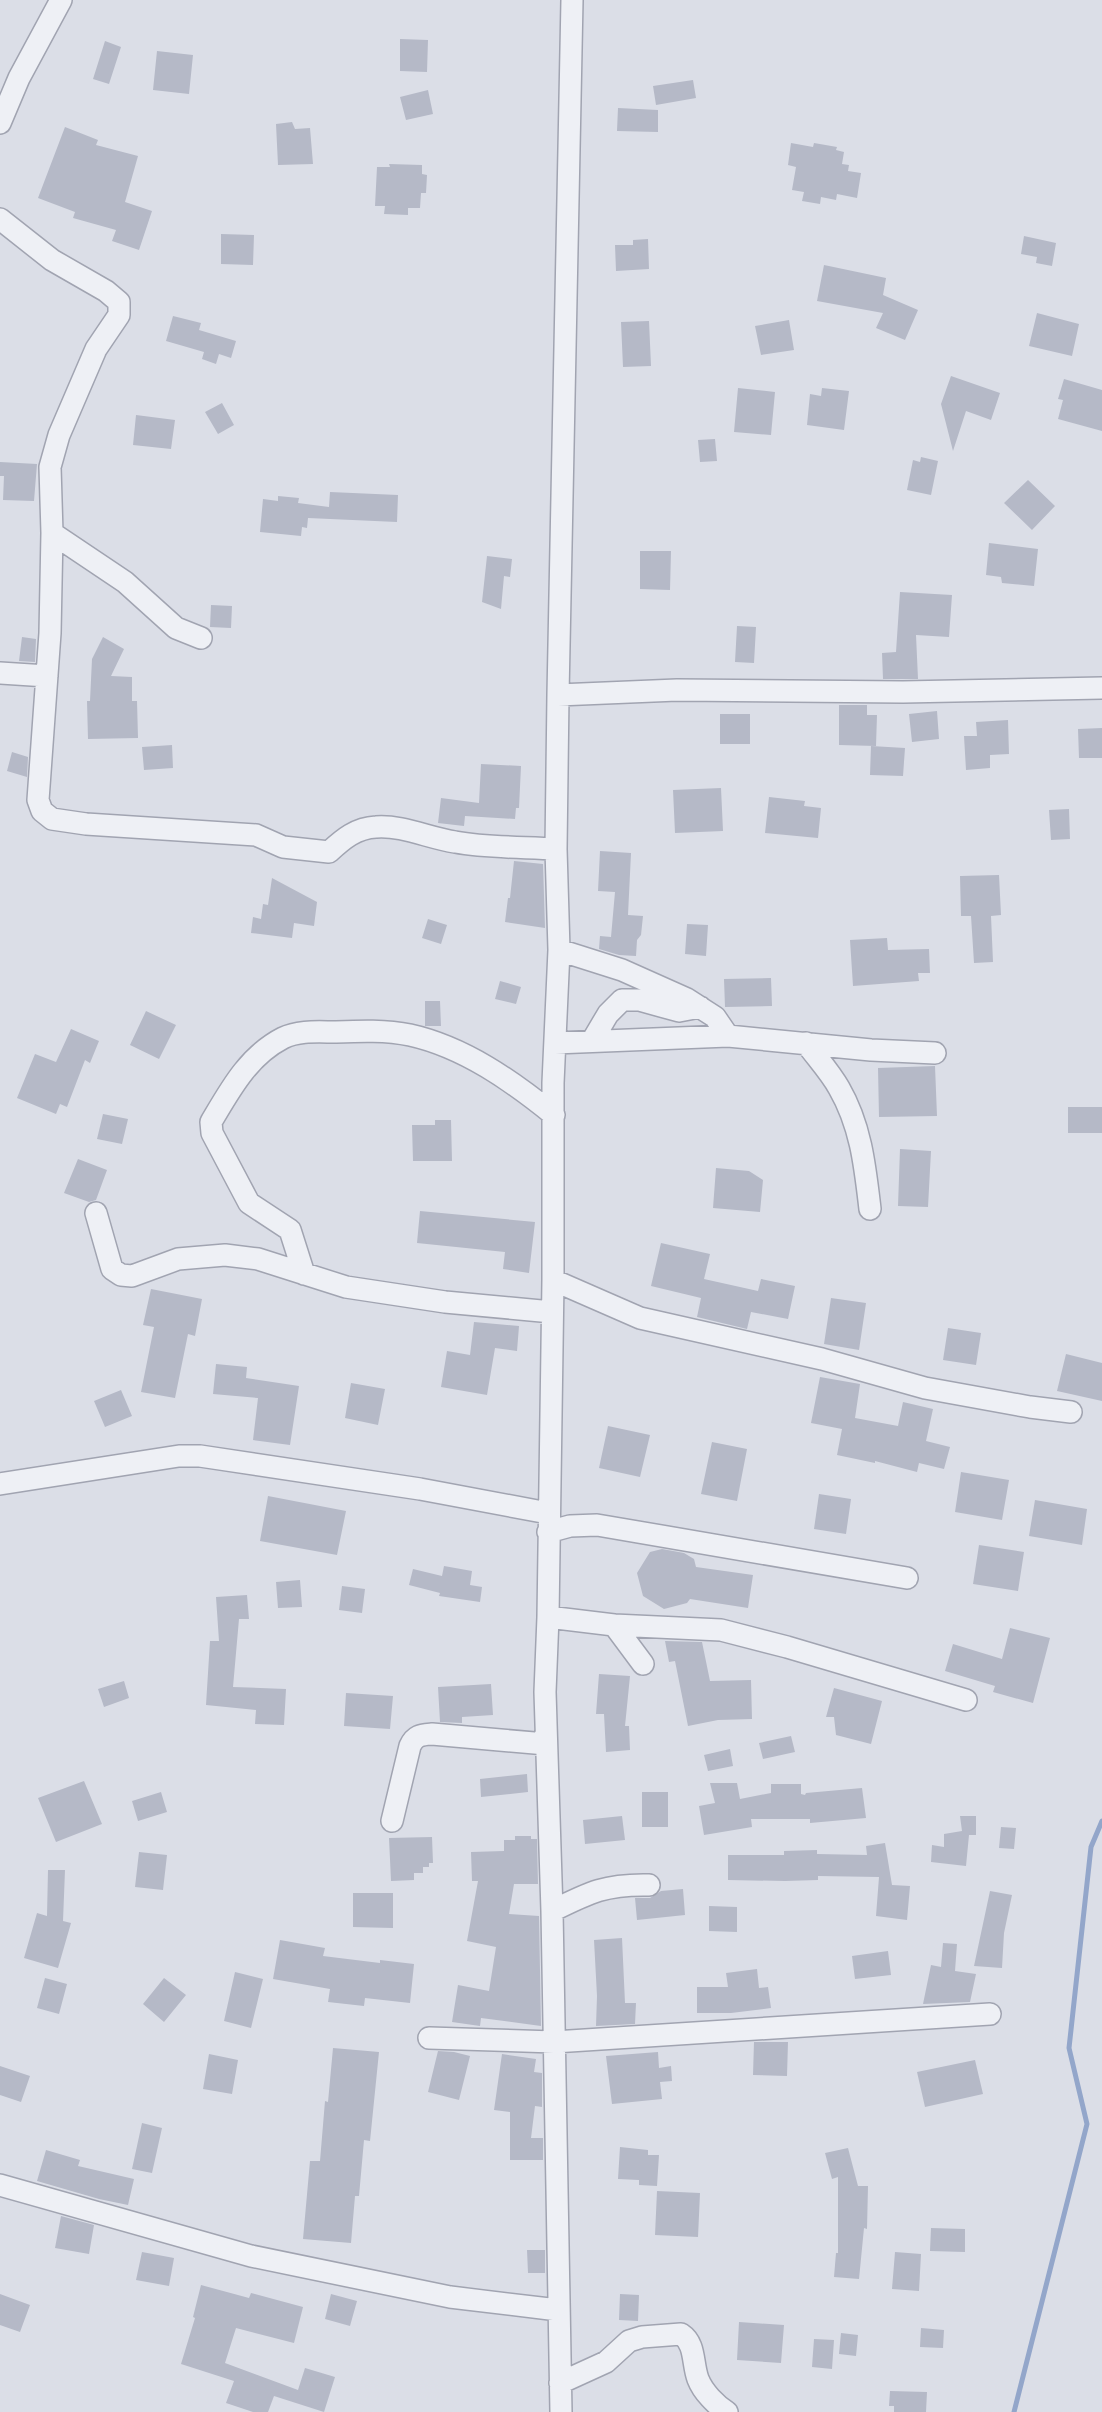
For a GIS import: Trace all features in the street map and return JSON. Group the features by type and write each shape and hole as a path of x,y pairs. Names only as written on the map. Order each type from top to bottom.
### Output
{"street":[{"path":"0,123 19,78 61,0"},
{"path":"392,1821 413,1739 432,1734 546,1744 555,1043 559,950 556,849 558,695 572,0"},
{"path":"0,219 52,260 106,291 119,302 119,315 96,349 59,435 50,467 50,633 38,800 42,811 51,819 86,824 257,835 283,847 330,852 346,836 375,827 471,845 556,849"},
{"path":"52,533 125,582 176,628 201,638"},
{"path":"0,673 47,676"},
{"path":"558,695 677,690 904,692 1102,688"},
{"path":"559,950 622,970 660,986 715,1017 728,1036"},
{"path":"592,1041 607,1014 622,1000 639,1000 679,1011 700,1007"},
{"path":"304,1274 289,1230 249,1203 212,1133 211,1122 247,1066 284,1038 308,1032 365,1031 418,1037 471,1059 496,1073 554,1115"},
{"path":"555,1043 728,1036 935,1053"},
{"path":"806,1043 839,1086 855,1120 862,1146 870,1209"},
{"path":"96,1213 106,1253 113,1269 121,1275 132,1276 178,1259 225,1255 258,1259 346,1287 395,1296 552,1312"},
{"path":"553,1280 640,1318 822,1359 925,1388 1071,1412"},
{"path":"0,1484 179,1456 200,1456 420,1489 548,1522 597,1525 907,1578"},
{"path":"548,1617 614,1625 721,1630 966,1700"},
{"path":"614,1625 643,1664"},
{"path":"545,1692 552,1911 561,2412"},
{"path":"552,1911 609,1886 649,1885"},
{"path":"429,2038 554,2042 990,2014"},
{"path":"0,2185 251,2256 450,2297 558,2310"},
{"path":"560,2383 606,2362 629,2341 642,2337 681,2334 691,2343 699,2381 710,2398 727,2412"}],"building":[{"path":"400,39 428,40 427,72 400,71"},
{"path":"105,41 121,47 109,84 93,79"},
{"path":"157,51 193,55 189,94 153,90"},
{"path":"693,80 696,98 656,105 653,86"},
{"path":"428,90 433,114 406,120 400,97"},
{"path":"618,108 658,110 658,132 617,131"},
{"path":"292,122 295,129 310,128 313,164 278,165 276,124"},
{"path":"65,127 98,140 96,145 138,156 125,202 152,211 139,250 112,241 116,230 73,218 75,212 38,198"},
{"path":"791,143 813,147 814,143 837,147 836,150 844,152 842,164 849,165 848,171 861,173 857,198 837,194 836,200 821,197 820,204 802,201 804,192 792,190 796,167 788,165"},
{"path":"389,164 422,165 422,174 427,175 426,193 421,193 420,208 408,208 408,215 384,214 385,206 375,206 377,167 390,167"},
{"path":"221,234 254,235 253,265 221,264"},
{"path":"1024,236 1056,243 1052,266 1036,263 1037,257 1021,254"},
{"path":"648,239 649,269 616,271 615,245 633,245 633,240"},
{"path":"824,265 886,278 883,295 918,310 905,340 876,328 883,313 817,301"},
{"path":"1037,313 1079,324 1072,356 1029,346"},
{"path":"173,316 201,323 199,330 236,341 231,358 219,354 216,364 202,359 204,352 166,341"},
{"path":"789,320 794,350 761,355 755,326"},
{"path":"649,321 651,366 623,367 621,322"},
{"path":"951,376 1000,393 991,420 966,411 953,451 941,404"},
{"path":"1064,379 1102,390 1102,431 1058,419 1063,400 1058,399"},
{"path":"738,388 775,392 771,435 734,432"},
{"path":"822,388 849,391 844,430 807,425 810,394 821,396"},
{"path":"222,403 234,425 218,434 205,412"},
{"path":"136,415 175,420 171,449 133,445"},
{"path":"715,439 717,461 700,462 698,440"},
{"path":"921,457 938,461 931,495 907,490 913,460 920,462"},
{"path":"0,462 37,464 34,501 3,500 4,476 0,476"},
{"path":"1028,480 1055,506 1032,530 1004,503"},
{"path":"330,492 398,495 397,522 308,518 307,528 302,527 301,536 260,532 263,499 278,501 278,496 299,498 298,503 329,507"},
{"path":"989,543 1038,549 1034,586 1002,583 1001,577 986,575"},
{"path":"640,551 671,551 670,590 640,589"},
{"path":"487,556 512,559 510,577 504,576 501,609 482,602"},
{"path":"900,592 952,595 949,637 916,635 918,679 883,679 882,653 896,652"},
{"path":"211,605 232,606 231,628 210,627"},
{"path":"737,626 756,627 754,663 735,662"},
{"path":"22,637 36,639 35,662 19,661"},
{"path":"103,637 124,649 111,676 132,677 132,701 137,701 138,738 88,739 87,701 90,701 92,659"},
{"path":"839,705 867,705 867,715 877,715 876,746 839,745"},
{"path":"937,711 939,739 912,742 909,714"},
{"path":"720,714 750,714 750,744 720,744"},
{"path":"1008,720 1009,754 990,755 990,768 966,770 964,736 977,736 976,722"},
{"path":"1102,728 1102,758 1079,758 1078,729"},
{"path":"172,745 173,768 144,770 142,747"},
{"path":"871,746 905,748 903,776 870,775"},
{"path":"12,752 28,757 27,777 7,771"},
{"path":"481,764 521,766 519,808 516,808 515,819 465,816 464,826 438,823 441,798 479,803"},
{"path":"721,788 723,831 675,833 673,790"},
{"path":"769,797 805,801 804,806 821,808 818,838 765,833"},
{"path":"1069,809 1070,839 1051,840 1049,810"},
{"path":"600,851 631,853 628,915 643,916 636,956 619,955 599,949 600,936 611,937 615,892 598,891"},
{"path":"514,861 543,864 545,928 505,922"},
{"path":"999,875 1001,915 991,916 993,962 974,963 971,916 961,916 960,876"},
{"path":"272,878 317,902 314,926 294,923 292,938 251,933 253,917 261,919 263,904 268,905"},
{"path":"428,919 447,925 441,944 422,938"},
{"path":"687,924 708,925 706,956 685,954"},
{"path":"887,938 888,950 929,949 930,973 918,973 919,981 853,986 850,940"},
{"path":"771,978 772,1006 725,1007 724,979"},
{"path":"500,981 521,987 516,1004 495,999"},
{"path":"425,1001 440,1001 441,1026 425,1026"},
{"path":"146,1011 176,1025 159,1059 130,1045"},
{"path":"71,1029 99,1041 90,1063 85,1060 67,1107 60,1104 56,1114 17,1098 35,1054 56,1062"},
{"path":"935,1066 937,1116 879,1117 878,1068"},
{"path":"1068,1107 1102,1107 1102,1133 1068,1133"},
{"path":"103,1114 128,1119 122,1144 97,1139"},
{"path":"435,1120 451,1120 452,1161 413,1161 412,1125 435,1125"},
{"path":"900,1149 931,1151 928,1207 898,1206"},
{"path":"78,1159 107,1170 96,1200 89,1202 64,1193"},
{"path":"716,1168 749,1171 763,1180 760,1212 713,1208"},
{"path":"420,1211 535,1222 529,1273 503,1269 505,1252 417,1243"},
{"path":"661,1243 710,1254 704,1279 758,1291 761,1279 795,1286 788,1319 751,1312 747,1329 697,1317 701,1298 651,1286"},
{"path":"151,1289 202,1299 195,1336 188,1334 175,1398 141,1392 154,1327 143,1325"},
{"path":"831,1298 866,1303 859,1350 824,1344"},
{"path":"474,1322 519,1326 517,1351 495,1348 487,1395 441,1387 447,1351 470,1355"},
{"path":"948,1328 981,1333 976,1365 943,1360"},
{"path":"1066,1354 1102,1363 1102,1401 1057,1391"},
{"path":"216,1364 247,1367 246,1378 299,1386 290,1445 253,1440 258,1398 213,1394"},
{"path":"820,1377 860,1384 855,1418 898,1426 903,1402 933,1409 926,1441 950,1447 944,1469 919,1463 917,1472 837,1455 842,1429 811,1423"},
{"path":"351,1383 385,1389 378,1425 345,1418"},
{"path":"121,1390 132,1416 105,1427 94,1401"},
{"path":"608,1426 650,1435 640,1477 599,1468"},
{"path":"712,1442 747,1449 737,1501 701,1494"},
{"path":"961,1472 1009,1480 1002,1520 955,1512"},
{"path":"819,1494 851,1499 846,1534 814,1529"},
{"path":"268,1496 346,1511 337,1555 260,1541"},
{"path":"1035,1500 1087,1509 1082,1545 1029,1536"},
{"path":"979,1545 1024,1552 1018,1591 973,1584"},
{"path":"662,1549 684,1553 694,1559 696,1567 753,1575 748,1608 690,1599 687,1603 664,1609 643,1596 637,1573 650,1552"},
{"path":"444,1566 472,1571 470,1585 482,1587 480,1602 439,1596 440,1593 409,1585 413,1569 442,1576"},
{"path":"300,1580 302,1607 278,1608 276,1582"},
{"path":"342,1586 365,1589 362,1613 339,1610"},
{"path":"247,1595 249,1619 239,1619 233,1687 286,1689 284,1725 255,1724 256,1710 206,1705 210,1641 219,1641 216,1597"},
{"path":"1010,1628 1050,1638 1033,1703 993,1692 995,1686 945,1671 953,1644 1002,1659"},
{"path":"665,1641 702,1642 710,1681 751,1680 752,1719 718,1720 688,1726 675,1661 669,1662"},
{"path":"599,1674 630,1676 625,1726 629,1726 630,1750 606,1752 604,1714 596,1714"},
{"path":"124,1681 129,1698 104,1707 98,1689"},
{"path":"491,1684 493,1715 462,1717 462,1723 440,1722 438,1687"},
{"path":"834,1688 882,1701 871,1744 836,1735 834,1717 826,1717"},
{"path":"346,1693 393,1696 390,1729 344,1726"},
{"path":"791,1736 795,1752 763,1759 759,1743"},
{"path":"730,1749 733,1766 708,1771 704,1755"},
{"path":"527,1774 528,1792 481,1797 480,1779"},
{"path":"84,1781 102,1824 56,1842 38,1798"},
{"path":"710,1783 737,1783 740,1799 771,1793 771,1784 801,1784 801,1794 805,1795 862,1788 866,1818 810,1823 810,1819 751,1819 752,1827 704,1835 699,1806 715,1803"},
{"path":"161,1792 167,1812 138,1821 132,1801"},
{"path":"642,1792 668,1792 668,1827 642,1827"},
{"path":"622,1816 625,1840 585,1844 583,1820"},
{"path":"960,1816 976,1816 976,1835 969,1835 966,1866 931,1862 932,1845 944,1847 944,1834 962,1831"},
{"path":"1001,1827 1016,1828 1014,1849 999,1848"},
{"path":"515,1836 531,1836 531,1839 537,1839 538,1884 514,1884 509,1914 539,1916 541,2026 481,2018 480,2026 452,2022 458,1985 489,1991 496,1947 467,1941 478,1881 472,1881 471,1852 504,1851 504,1840 515,1840"},
{"path":"432,1837 433,1863 429,1863 429,1867 423,1867 423,1873 414,1873 414,1880 391,1881 389,1838"},
{"path":"885,1843 892,1885 910,1886 907,1920 876,1916 879,1877 818,1876 818,1880 728,1880 728,1855 784,1855 784,1851 817,1850 817,1854 867,1855 866,1846"},
{"path":"139,1852 167,1855 163,1890 135,1887"},
{"path":"48,1870 65,1870 63,1921 71,1923 58,1968 24,1958 37,1913 47,1916"},
{"path":"683,1889 685,1915 637,1920 635,1898 650,1898 661,1891"},
{"path":"990,1891 1012,1895 1004,1933 1002,1968 974,1966"},
{"path":"353,1893 393,1893 393,1928 353,1927"},
{"path":"709,1906 737,1907 737,1932 709,1931"},
{"path":"622,1938 625,2003 636,2003 635,2024 596,2026 594,1940"},
{"path":"280,1940 325,1948 323,1956 414,1964 410,2003 365,1998 364,2006 328,2002 330,1989 273,1979"},
{"path":"943,1943 957,1944 955,1971 976,1974 970,2002 923,2004 931,1965 941,1967"},
{"path":"888,1951 891,1975 855,1979 852,1956"},
{"path":"757,1969 759,1988 768,1987 771,2008 731,2013 697,2013 697,1987 728,1987 726,1973"},
{"path":"235,1972 263,1979 251,2028 224,2021"},
{"path":"45,1978 67,1984 59,2014 37,2008"},
{"path":"164,1978 186,1995 164,2022 143,2004"},
{"path":"754,2042 788,2042 787,2076 753,2075"},
{"path":"333,2048 379,2052 370,2141 364,2140 351,2243 303,2239 310,2161 320,2161"},
{"path":"438,2051 470,2056 459,2100 428,2092"},
{"path":"658,2052 659,2068 671,2066 672,2081 660,2082 662,2099 612,2104 606,2056"},
{"path":"209,2054 238,2060 232,2094 203,2089"},
{"path":"502,2054 536,2059 534,2072 542,2073 542,2107 535,2106 531,2138 543,2138 543,2160 510,2160 510,2112 494,2110"},
{"path":"975,2060 983,2094 925,2107 917,2072"},
{"path":"0,2066 30,2076 21,2102 0,2095"},
{"path":"142,2123 162,2128 152,2173 132,2169"},
{"path":"620,2147 648,2150 648,2155 659,2155 657,2186 639,2185 639,2180 618,2179"},
{"path":"848,2148 858,2186 868,2186 867,2229 864,2228 859,2279 834,2277 838,2253 838,2177 832,2179 825,2153"},
{"path":"46,2150 80,2160 78,2166 134,2179 128,2205 37,2181"},
{"path":"657,2191 700,2193 698,2237 655,2235"},
{"path":"61,2216 94,2225 89,2254 55,2248"},
{"path":"931,2228 965,2229 965,2252 930,2251"},
{"path":"527,2250 545,2250 545,2273 528,2273"},
{"path":"142,2252 174,2258 169,2286 136,2280"},
{"path":"895,2252 921,2254 919,2291 892,2289"},
{"path":"201,2285 249,2298 251,2293 303,2307 294,2343 236,2328 225,2363 298,2390 305,2368 335,2377 324,2412 274,2396 268,2412 253,2412 226,2403 234,2381 181,2364 195,2318 193,2317"},
{"path":"0,2294 30,2305 20,2332 0,2325"},
{"path":"331,2294 357,2301 350,2326 325,2319"},
{"path":"620,2294 639,2295 638,2321 619,2320"},
{"path":"739,2322 784,2325 781,2363 737,2360"},
{"path":"921,2328 944,2330 943,2348 920,2347"},
{"path":"841,2333 858,2335 856,2356 839,2354"},
{"path":"814,2339 834,2340 832,2369 812,2367"},
{"path":"890,2391 927,2392 926,2412 894,2412 894,2406 889,2406"}],"waterway":[{"path":"1014,2412 1087,2124 1069,2048 1091,1847 1102,1821"}]}
